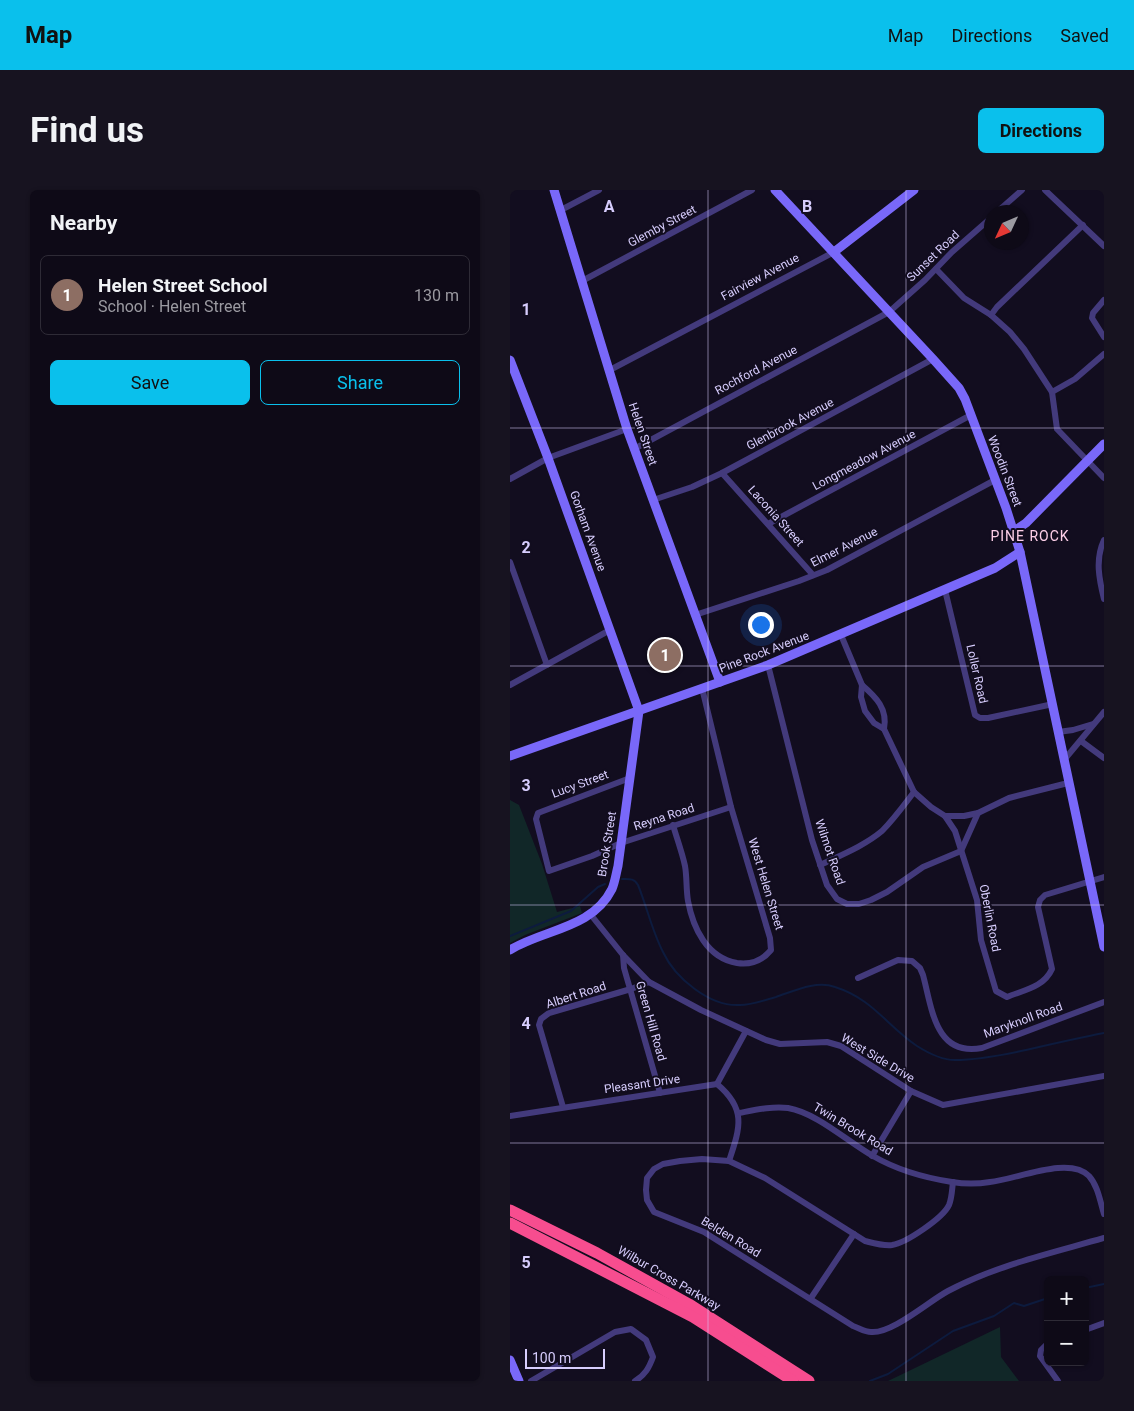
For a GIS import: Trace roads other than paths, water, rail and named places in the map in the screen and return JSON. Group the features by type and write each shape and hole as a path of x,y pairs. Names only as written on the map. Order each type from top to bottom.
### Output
{"highway":[{"name":"Wilbur Cross Parkway","path":"510,1210 597,1253 689,1304 809,1381"},
{"name":"Wilbur Cross Parkway","path":"510,1222 693,1317 793,1381"}],"main road":[{"name":"Helen Street","path":"554,190 626,429 720,682"},
{"name":"Woodin Street","path":"775,190 959,388 971,415 1020,552 1104,947"},
{"name":"Fairview Avenue","path":"834,252 914,190"},
{"name":"Gorham Avenue","path":"510,360 548,458 639,711"},
{"path":"1014,532 1022,527 1104,444"},
{"name":"Pine Rock Avenue","path":"510,756 768,665 995,568 1020,552"},
{"name":"Brook Street","path":"510,950 592,915 603,903 612,888 618,866 639,711"},
{"path":"510,1360 520,1381"}],"street":[{"path":"561,210 599,190"},
{"name":"Glemby Street","path":"582,281 752,190"},
{"path":"1005,205 1022,190"},
{"path":"1045,190 1104,246"},
{"name":"Sunset Road","path":"889,312 984,224"},
{"path":"991,315 997,307 1083,225"},
{"name":"Fairview Avenue","path":"608,372 834,252"},
{"path":"936,268 964,298 991,315 1010,332 1052,392 1057,429 1104,478"},
{"path":"1104,300 1093,313 1092,318 1104,337"},
{"name":"Rochford Avenue","path":"634,448 889,312"},
{"path":"1052,392 1075,379 1104,354"},
{"name":"Glenbrook Avenue","path":"653,500 692,487 722,473 933,359"},
{"name":"Longmeadow Avenue","path":"768,524 971,415"},
{"path":"510,479 548,458 626,429"},
{"name":"Laconia Street","path":"722,473 813,575"},
{"name":"Elmer Avenue","path":"695,614 813,575 995,480"},
{"path":"1104,540 1098,562 1104,599"},
{"path":"510,562 513,579 547,664"},
{"name":"Loller Road","path":"945,590 974,715 980,718 988,718 1053,704"},
{"path":"510,685 610,630"},
{"name":"Oberlin Road","path":"841,635 862,685 882,706 886,720 884,729"},
{"name":"Wilmot Road","path":"768,665 812,840 827,885 837,899 847,904 859,904 887,892 923,867 961,851"},
{"name":"Oberlin Road","path":"862,685 861,697 865,711 874,723 884,729 914,792 945,816 955,831 977,900 981,940 996,991 1007,997 1041,984 1048,977 1052,969 1038,907 1040,900 1045,895 1104,877"},
{"name":"West Helen Street","path":"673,825 685,868 690,907 700,936 711,950 728,961 743,964 756,963 771,950 770,938 731,807 702,688"},
{"path":"1064,760 1104,712"},
{"path":"1058,732 1093,724"},
{"path":"1081,741 1104,758"},
{"name":"Lucy Street","path":"549,871 536,820 538,813 630,778"},
{"path":"945,816 964,816 978,813 1009,798 1068,783"},
{"path":"820,865 853,849 880,832 895,817 914,792"},
{"name":"Reyna Road","path":"549,871 592,856 621,842 731,807"},
{"path":"961,851 978,813"},
{"name":"West Side Drive","path":"592,915 623,955 649,982 701,1010 766,1040 780,1044 827,1042 841,1046 911,1091 943,1105 1104,1076"},
{"name":"Green Hill Road","path":"623,955 624,968 660,1093"},
{"name":"Maryknoll Road","path":"858,978 898,960 912,961 920,968 923,975 941,1034 950,1043 961,1049 972,1050 982,1048 1104,1002"},
{"name":"Albert Road","path":"563,1107 539,1025 541,1019 549,1013 649,982"},
{"path":"729,1161 738,1126 739,1113 727,1092 717,1084 746,1031"},
{"name":"Pleasant Drive","path":"510,1116 717,1084"},
{"path":"872,1156 911,1091"},
{"name":"Twin Brook Road","path":"739,1113 774,1108 787,1108 804,1112 872,1156 898,1168 953,1182 990,1182 1068,1167 1080,1169 1089,1175 1097,1188 1104,1214"},
{"name":"Belden Road","path":"953,1182 950,1204 945,1212 905,1240 892,1245 865,1241 765,1178 729,1161 702,1159 663,1164 647,1178 646,1190 647,1200 654,1212 704,1232 853,1326 873,1332 890,1328 947,1292 985,1274 1104,1238"},
{"path":"811,1298 854,1234"},
{"path":"1089,1329 1104,1323"},
{"path":"531,1381 615,1332 631,1329 646,1340 653,1357 649,1368 643,1376 635,1381"},
{"path":"1044,1346 1040,1356 1044,1362"},
{"path":"1047,1366 1058,1381"}],"waterway":[{"path":"622,879 633,880 638,885 659,944 676,972 695,989 717,1001 729,1004 749,1004 805,987 828,985 859,998 921,1049 935,1056 950,1060 1000,1055 1104,1033"},
{"path":"510,936 571,911 598,887 605,884"},
{"path":"1089,1287 1104,1284"},
{"path":"870,1381 888,1374 953,1331 994,1316 1014,1303 1024,1306 1044,1299"}],"place":[{"name":"Helen Street School","path":"665,655"}],"district":[{"name":"PINE ROCK","path":"1030,536"}]}
